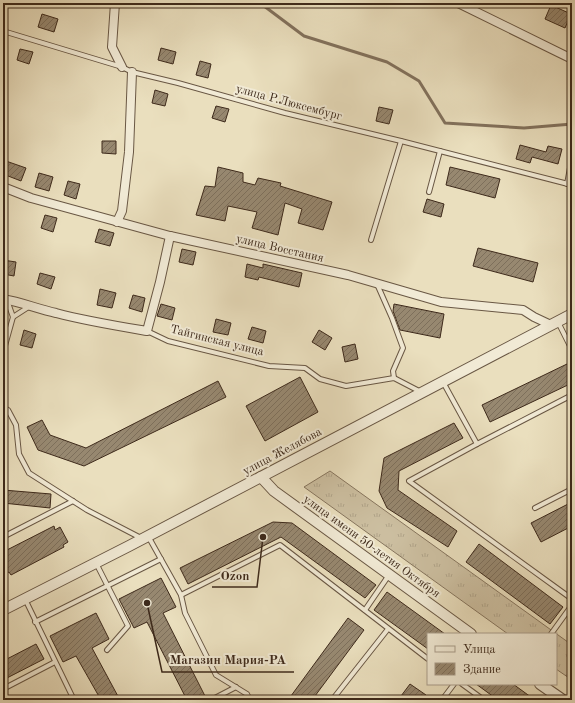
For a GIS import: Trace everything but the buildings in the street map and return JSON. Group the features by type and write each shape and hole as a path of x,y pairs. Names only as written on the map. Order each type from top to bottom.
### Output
{"street":[{"path":"115,3 112,47 122,67"},
{"path":"458,3 572,59"},
{"path":"117,222 122,211 129,152 132,72"},
{"name":"улица Восстания","path":"3,187 31,198 170,236 348,275 442,302 523,310 554,323"},
{"path":"147,331 170,236"},
{"name":"Тайгинская улица","path":"5,299 57,313 147,331"},
{"name":"улица Желябова","path":"3,610 572,314"},
{"name":"улица имени 50-летия Октября","path":"261,477 274,491 470,633"},
{"path":"541,685 558,699"}],"lane":[{"name":"улица Р.Люксембург","path":"3,31 122,67 132,72 178,83 285,113 401,141 570,185"},
{"path":"371,240 401,141"},
{"path":"429,192 440,151"},
{"path":"570,185 572,157"},
{"path":"376,283 392,318 403,348 393,371 394,378 421,392"},
{"path":"3,353 13,317 5,299"},
{"path":"13,317 31,306"},
{"path":"554,323 572,350"},
{"name":"Тайгинская улица","path":"147,331 168,341 269,366 305,368 320,380 346,386 394,378"},
{"path":"443,382 477,444"},
{"path":"572,395 409,481 572,599"},
{"path":"3,407 8,410 16,425 19,454 29,473 87,510 144,537 161,558 181,595 185,614 216,675 247,694 250,700"},
{"path":"535,508 572,489"},
{"path":"3,537 73,500"},
{"path":"181,595 280,545 427,658"},
{"path":"35,622 161,558"},
{"path":"96,562 128,626 108,650"},
{"path":"365,610 390,575"},
{"path":"24,599 74,700"},
{"path":"552,633 572,605"},
{"path":"332,700 388,629"},
{"path":"3,689 55,662"},
{"path":"442,700 453,685"},
{"path":"463,685 484,700"},
{"path":"211,700 236,687"}],"green space":[{"path":"330,471 555,633 507,633 304,487"},
{"path":"557,634 572,645 572,680 557,670"}],"waterway":[{"path":"260,3 304,36 387,62 419,81 445,123 524,128 572,124"}],"place":[{"name":"Ozon","path":"263,537"},
{"name":"Магазин Мария-РА","path":"147,603"}]}
